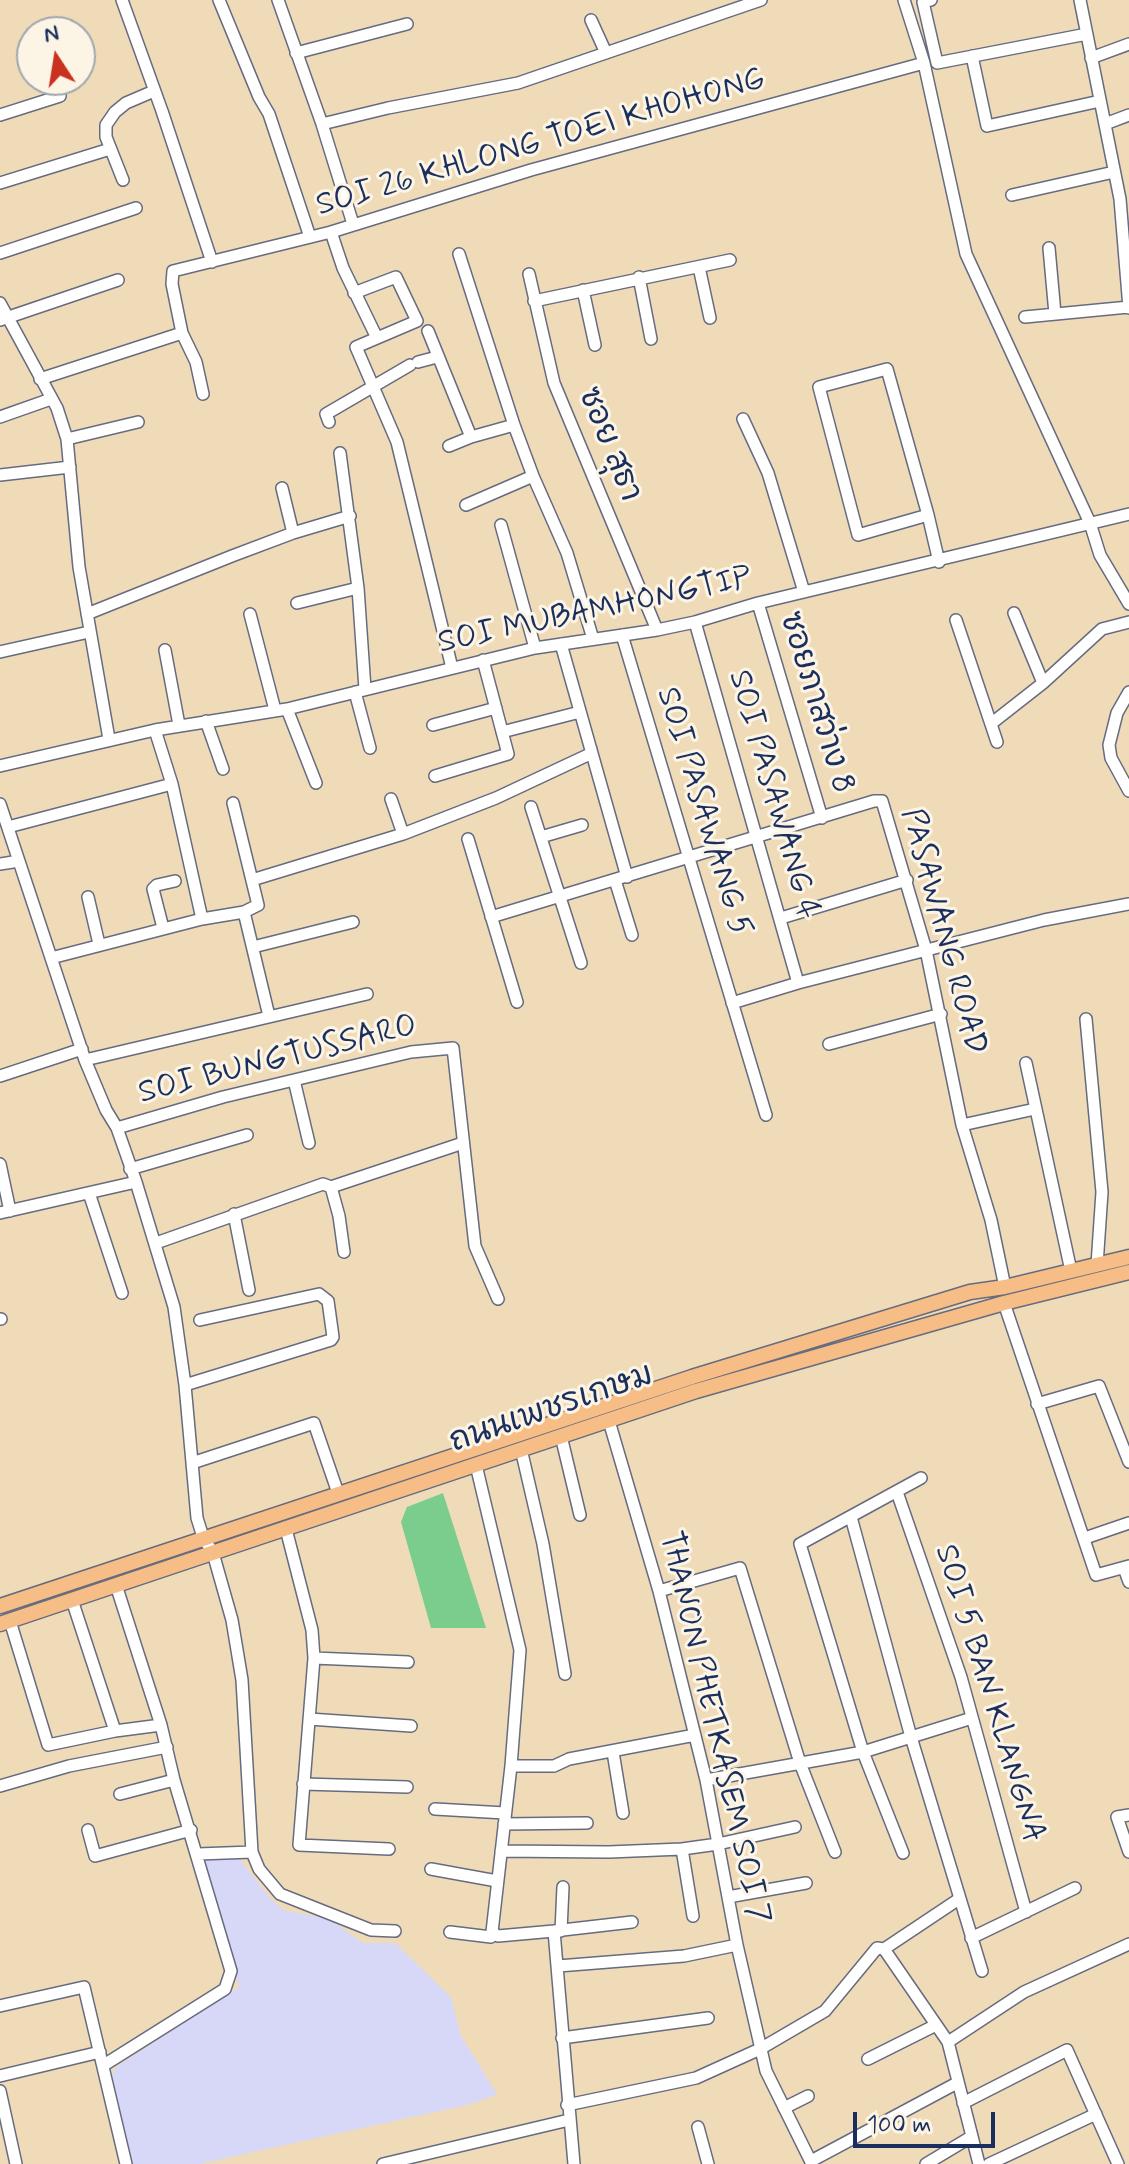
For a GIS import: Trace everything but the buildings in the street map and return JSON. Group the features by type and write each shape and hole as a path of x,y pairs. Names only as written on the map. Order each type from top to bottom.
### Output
{"main road":[{"name":"ถนนเพชรเกษม","path":"0,1606 338,1493 694,1384 970,1292 1005,1287 1129,1257"},
{"name":"ถนนเพชรเกษม","path":"5,1622 609,1421 694,1384 1129,1272"}],"street":[{"path":"122,0 212,262"},
{"path":"219,0 259,97 267,108 310,237"},
{"path":"278,0 353,224"},
{"path":"322,124 518,83 761,0"},
{"path":"904,0 924,63 966,254 1090,523 1100,555 1129,604"},
{"path":"931,0 923,2 937,63 1087,34"},
{"path":"1025,317 1129,308 1124,197 1114,172 1080,0"},
{"path":"591,20 606,53"},
{"path":"296,53 407,24"},
{"path":"1091,58 1129,44"},
{"path":"972,56 987,126 1100,101"},
{"name":"SOI 26 KHLONG TOEI KHOHONG","path":"182,333 172,284 173,271 331,232 531,170 924,63"},
{"path":"123,180 105,130 110,119 126,103 154,91"},
{"path":"0,115 60,96"},
{"path":"1105,124 1129,115"},
{"path":"0,183 110,149"},
{"path":"1012,195 1114,172"},
{"path":"0,253 136,208"},
{"path":"331,232 354,293 377,338"},
{"path":"1049,248 1055,314"},
{"path":"459,254 514,425 567,553 593,639"},
{"path":"534,301 730,260"},
{"path":"699,267 710,318"},
{"name":"ซอย สุธา","path":"529,274 554,383 657,630"},
{"path":"354,293 396,277 417,321 356,347 397,442 452,668"},
{"path":"639,277 651,339"},
{"path":"5,319 118,280"},
{"path":"583,290 595,345"},
{"path":"0,303 5,319 51,399 67,439 79,567 109,739"},
{"path":"428,331 471,437"},
{"path":"40,379 182,333 196,362 203,394"},
{"path":"329,422 326,414 414,364 437,357"},
{"path":"928,515 858,535 819,387 887,369 928,515 939,562"},
{"path":"0,417 51,399"},
{"path":"743,419 768,473 804,592"},
{"path":"67,439 138,422"},
{"path":"449,446 514,425"},
{"path":"340,453 358,588 360,690 370,748"},
{"path":"0,475 70,467"},
{"path":"466,505 533,476"},
{"path":"282,488 293,533"},
{"name":"SOI MUBAMHONGTIP","path":"0,766 109,739 281,709 535,648 695,622 758,603 1129,514"},
{"path":"87,614 293,533 350,516"},
{"path":"501,525 535,648"},
{"path":"297,603 358,588"},
{"name":"ซอยภาสว่าง 8","path":"758,603 822,818"},
{"path":"1014,613 1043,683"},
{"path":"250,614 281,709 316,783"},
{"path":"956,620 997,742"},
{"name":"SOI PASAWANG 4","path":"695,622 798,983"},
{"path":"992,723 1043,683 1102,629 1129,622"},
{"path":"0,652 89,632"},
{"name":"SOI PASAWANG 5","path":"622,635 766,1115"},
{"path":"561,644 591,749 632,935"},
{"path":"165,650 179,725"},
{"path":"435,776 508,754 483,660"},
{"path":"1129,692 1117,713 1109,745 1111,758 1129,791"},
{"path":"433,725 496,708"},
{"path":"502,732 580,712"},
{"path":"206,721 223,769"},
{"path":"155,730 172,784 202,919"},
{"path":"252,880 403,834 496,798 590,754 591,749"},
{"path":"8,827 172,784"},
{"path":"391,799 403,834"},
{"name":"PASAWANG ROAD","path":"491,917 882,801 926,950 962,1125 991,1220 1005,1287"},
{"path":"51,958 163,928 244,912 258,905 233,803"},
{"path":"0,804 84,1054 106,1110 117,1128 136,1182 174,1307 185,1385 197,1518 203,1537 213,1553 232,1620 242,1680 252,1852 259,1869 280,1894 371,1930 395,1931"},
{"path":"531,807 581,963"},
{"path":"541,837 582,825"},
{"path":"468,839 517,1002"},
{"path":"0,864 19,861"},
{"path":"781,918 907,880"},
{"path":"163,928 153,889 175,881"},
{"path":"88,897 99,944"},
{"path":"732,1003 1044,920 1129,904"},
{"path":"244,912 269,1016"},
{"path":"253,947 353,922"},
{"path":"0,1076 84,1054 367,994"},
{"path":"829,1044 941,1014"},
{"path":"1086,1019 1102,1192 1097,1265"},
{"name":"SOI BUNGTUSSARO","path":"117,1128 223,1097 411,1052 453,1048 463,1143"},
{"path":"1026,1063 1071,1271"},
{"path":"294,1080 309,1143"},
{"path":"962,1125 1035,1109"},
{"path":"130,1169 247,1135"},
{"path":"156,1243 323,1184 331,1187 463,1143 475,1246 498,1299"},
{"path":"0,1164 5,1212 136,1182"},
{"path":"331,1187 344,1252"},
{"path":"89,1193 122,1293"},
{"path":"234,1214 249,1290"},
{"path":"185,1385 333,1337 328,1301 319,1294 200,1320"},
{"path":"1004,1303 1096,1575 1127,1567 1129,1582"},
{"path":"1037,1404 1099,1386 1129,1462"},
{"name":"THANON PHETKASEM SOI 7","path":"609,1421 659,1591 706,1780 760,2049 766,2071 811,2163"},
{"path":"192,1463 314,1423 338,1493"},
{"path":"561,1436 580,1515"},
{"path":"521,1449 543,1544 565,1674"},
{"path":"476,1465 520,1650 511,1766 491,1937"},
{"path":"903,1853 863,1752 800,1544 921,1478"},
{"name":"SOI 5 BAN KLANGNA","path":"897,1492 961,1677 1026,1912"},
{"path":"851,1517 911,1737 982,1971"},
{"path":"1085,1538 1129,1523"},
{"path":"286,1529 312,1630 314,1658 299,1845 389,1849"},
{"path":"659,1591 740,1568 800,1763 835,1852"},
{"path":"104,2065 225,1989 231,1971 174,1780 161,1725 116,1585"},
{"path":"72,1600 115,1731"},
{"path":"5,1622 48,1745 161,1725"},
{"path":"314,1658 408,1662"},
{"path":"706,1780 863,1752 972,1718"},
{"path":"309,1719 411,1726"},
{"path":"511,1766 554,1766 569,1759 695,1735"},
{"path":"0,1786 69,1766 167,1747"},
{"path":"613,1752 623,1813"},
{"path":"120,1794 174,1780"},
{"path":"303,1784 407,1787"},
{"path":"435,1809 505,1819 587,1823"},
{"path":"1123,1816 1129,1852"},
{"path":"501,1851 682,1849 795,1827"},
{"path":"88,1830 95,1856 191,1830"},
{"path":"682,1849 693,1916"},
{"path":"198,1854 252,1852"},
{"path":"431,1869 497,1881"},
{"path":"728,1897 806,1883"},
{"path":"563,1887 557,1931 558,1966 574,2164"},
{"path":"971,1938 1075,1888"},
{"path":"567,2105 696,2078 760,2049 825,2011 877,1948 884,1949 959,1899"},
{"path":"450,1932 491,1937 632,1922"},
{"path":"948,2042 1024,1992 1129,1944"},
{"path":"558,1966 684,1956 737,1945"},
{"path":"884,1949 948,2042 979,2164"},
{"path":"0,2006 84,1987 126,2164"},
{"path":"562,2038 708,2018"},
{"path":"868,2059 936,2025"},
{"path":"963,2103 1067,2050 1118,2164"},
{"path":"0,2076 100,2052"},
{"path":"811,2163 957,2083"},
{"path":"0,2091 16,2164"},
{"path":"784,2108 808,2096"},
{"path":"989,2164 1096,2114"},
{"path":"383,2164 569,2120"},
{"path":"698,2127 708,2164"},
{"path":"926,2164 971,2137"}],"shaded area":[{"path":"238,1857 283,1910 330,1919 363,1943 395,1943 451,1997 461,2036 497,2094 471,2104 199,2164 130,2164 111,2077 116,2067 239,1987 203,1859"}],"green space":[{"path":"443,1493 486,1628 431,1628 401,1522 407,1507"}]}
